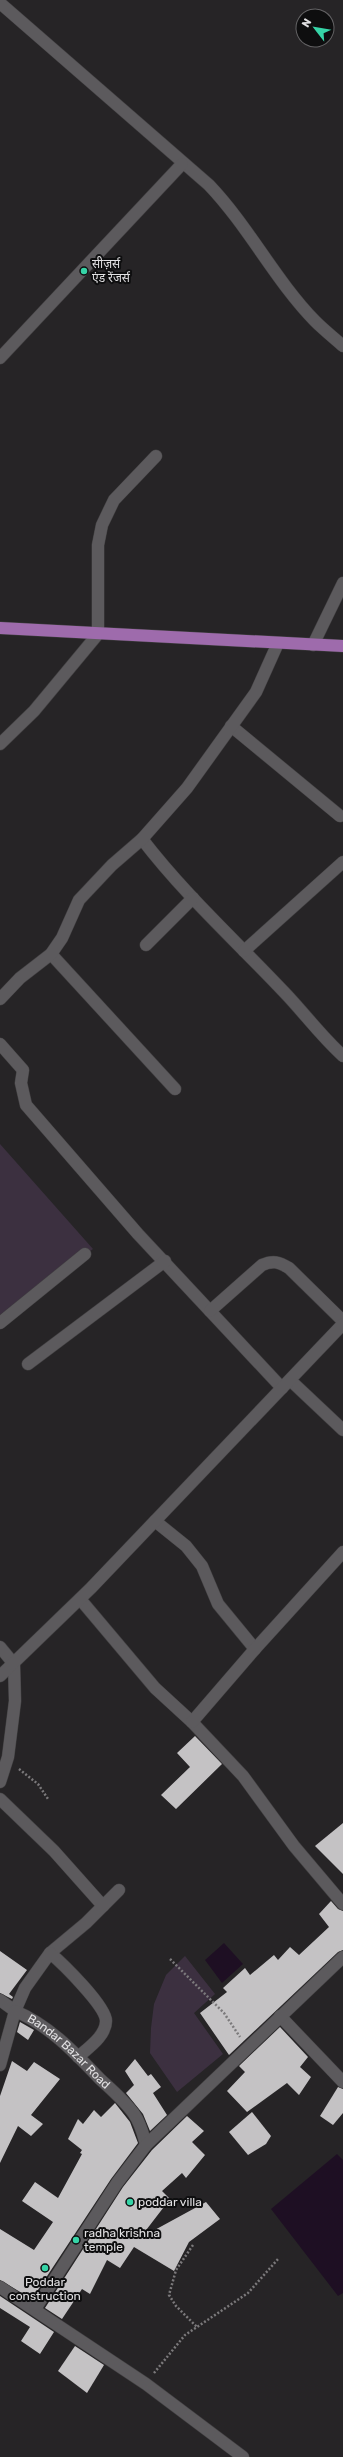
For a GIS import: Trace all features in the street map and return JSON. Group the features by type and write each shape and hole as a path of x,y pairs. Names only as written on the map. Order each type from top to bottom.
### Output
{"main road":[{"path":"0,628 343,646"}],"street":[{"path":"0,3 182,164 209,185 226,203 289,290 315,321 343,346"},
{"path":"0,358 182,164"},
{"path":"0,744 34,711 98,634 98,545 102,525 114,500 156,456"},
{"path":"313,645 343,583"},
{"path":"0,999 20,978 51,954 62,938 79,900 112,865 142,839 187,788 256,692 278,643"},
{"path":"231,726 340,816"},
{"path":"142,839 171,876 286,994 325,1039 343,1056"},
{"path":"244,951 340,869"},
{"path":"146,945 193,898"},
{"path":"51,954 175,1089"},
{"path":"0,1044 22,1070 20,1083 26,1105 123,1217 210,1311 286,1384 343,1430"},
{"path":"0,1323 86,1254"},
{"path":"28,1364 165,1261"},
{"path":"210,1311 262,1265 270,1261 279,1262 289,1268 343,1321"},
{"path":"0,1676 80,1599 343,1324"},
{"path":"155,1521 186,1546 202,1566 218,1604 254,1648"},
{"path":"192,1722 254,1648 343,1552"},
{"path":"80,1599 155,1688 192,1722 243,1776 294,1846 343,1904"},
{"path":"0,1647 14,1664 15,1701 8,1757 0,1782"},
{"path":"0,1799 54,1851 103,1906"},
{"path":"0,2000 15,2011 25,1988 50,1953 119,1890"},
{"path":"50,1953 61,1962 101,2010 106,2021 103,2030 97,2039 78,2057"},
{"path":"35,2310 117,2183 146,2145 343,1957"},
{"name":"Bandar Bazar Road","path":"0,2065 15,2011 36,2022 78,2057 134,2113 141,2127 146,2145"},
{"path":"280,2016 343,2082"},
{"path":"0,2287 146,2384 243,2457"}],"path":[{"path":"8,1757 26,1776 38,1784 48,1799"},
{"path":"170,1959 224,2013 246,2048"},
{"path":"193,2245 176,2270 170,2295 176,2306 197,2327"},
{"path":"146,2384 176,2344 197,2327 248,2293 278,2259"}],"shaded area":[{"path":"0,1144 93,1249 0,1315"},
{"path":"224,1943 243,1964 222,1983 205,1960"},
{"path":"185,1956 215,1994 194,2013 223,2054 177,2092 150,2053 151,2028 154,2004 166,1975"},
{"path":"337,2154 343,2160 343,2293 338,2296 271,2209"}],"building":[{"path":"195,1736 222,1764 176,1809 161,1795 190,1767 177,1753"},
{"path":"343,1823 343,1874 315,1846"},
{"path":"331,1901 338,1909 343,1911 343,1950 338,1952 229,2055 200,2013 227,1992 223,1988 245,1968 250,1975 274,1955 278,1960 290,1947 299,1955 329,1927 319,1914"},
{"path":"0,1951 27,1970 9,1994 13,1997 12,1999 0,1993"},
{"path":"20,2022 34,2030 28,2040 17,2032"},
{"path":"280,2027 308,2057 300,2067 311,2077 299,2095 287,2083 247,2112 227,2091 245,2072 239,2066"},
{"path":"135,2059 148,2076 151,2074 161,2087 153,2093 167,2115 150,2131 143,2114 126,2093 134,2085 125,2071"},
{"path":"12,2061 27,2071 34,2062 60,2079 31,2115 43,2124 31,2136 18,2126 0,2163 0,2096"},
{"path":"338,2087 343,2089 343,2113 333,2125 320,2116"},
{"path":"115,2103 130,2122 138,2143 111,2179 32,2299 0,2280 0,2229 34,2250 53,2222 22,2201 35,2182 58,2198 82,2154 80,2153 82,2150 68,2139 78,2119 83,2124 94,2110 101,2117"},
{"path":"252,2112 271,2136 266,2144 248,2155 229,2132"},
{"path":"187,2116 204,2131 192,2142 205,2155 186,2178 182,2173 162,2191 170,2199 140,2238 206,2202 220,2219 189,2242 174,2271 134,2247 120,2268 107,2260 90,2294 82,2289 62,2319 45,2308 123,2187 152,2150"},
{"path":"0,2296 54,2332 40,2354 21,2341 30,2327 0,2308"},
{"path":"75,2346 104,2365 87,2393 58,2371"}],"place":[{"name":"सीज़र्स एंड रेंजर्स","path":"84,271"},
{"name":"poddar villa","path":"130,2202"},
{"name":"radha krishna temple","path":"76,2240"},
{"name":"Poddar construction","path":"45,2268"}]}
